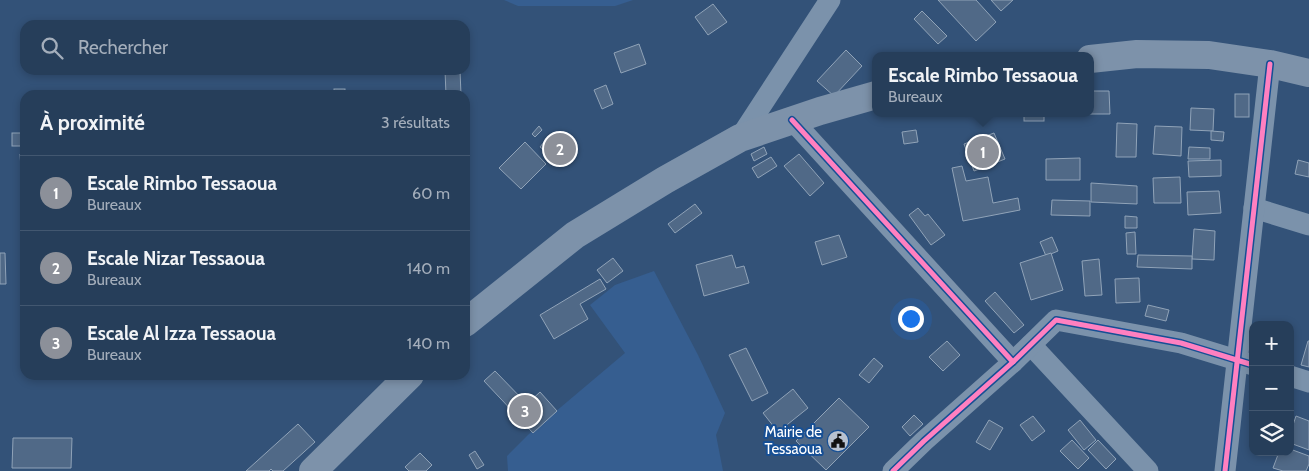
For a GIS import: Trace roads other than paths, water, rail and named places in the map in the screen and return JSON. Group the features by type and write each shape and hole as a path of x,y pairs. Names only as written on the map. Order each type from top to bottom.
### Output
{"highway":[{"path":"1094,59 1137,54 1209,54 1270,64 1309,73"},
{"path":"470,318 575,235 665,180 740,138 820,111 872,96"},
{"path":"313,471 405,380"}],"street":[{"path":"740,138 830,0"},
{"path":"1225,471 1245,362 1254,208 1270,64"},
{"path":"792,120 1013,362"},
{"path":"1254,208 1309,226"},
{"path":"893,471 1013,362 1056,320 1181,343 1245,362"},
{"path":"1031,345 1148,471"},
{"path":"1294,377 1309,382"}],"water":[{"path":"504,0 633,0 615,6 518,6"},
{"path":"654,271 698,355 725,413 716,435 723,471 508,471 507,456 529,434 625,353 590,305 615,285"}],"place":[{"name":"Escale Nizar Tessaoua","path":"560,149"},
{"name":"Escale Rimbo Tessaoua","path":"983,152"},
{"name":"Escale Al Izza Tessaoua","path":"525,411"},
{"name":"Mairie de Tessaoua","path":"838,441"}]}
